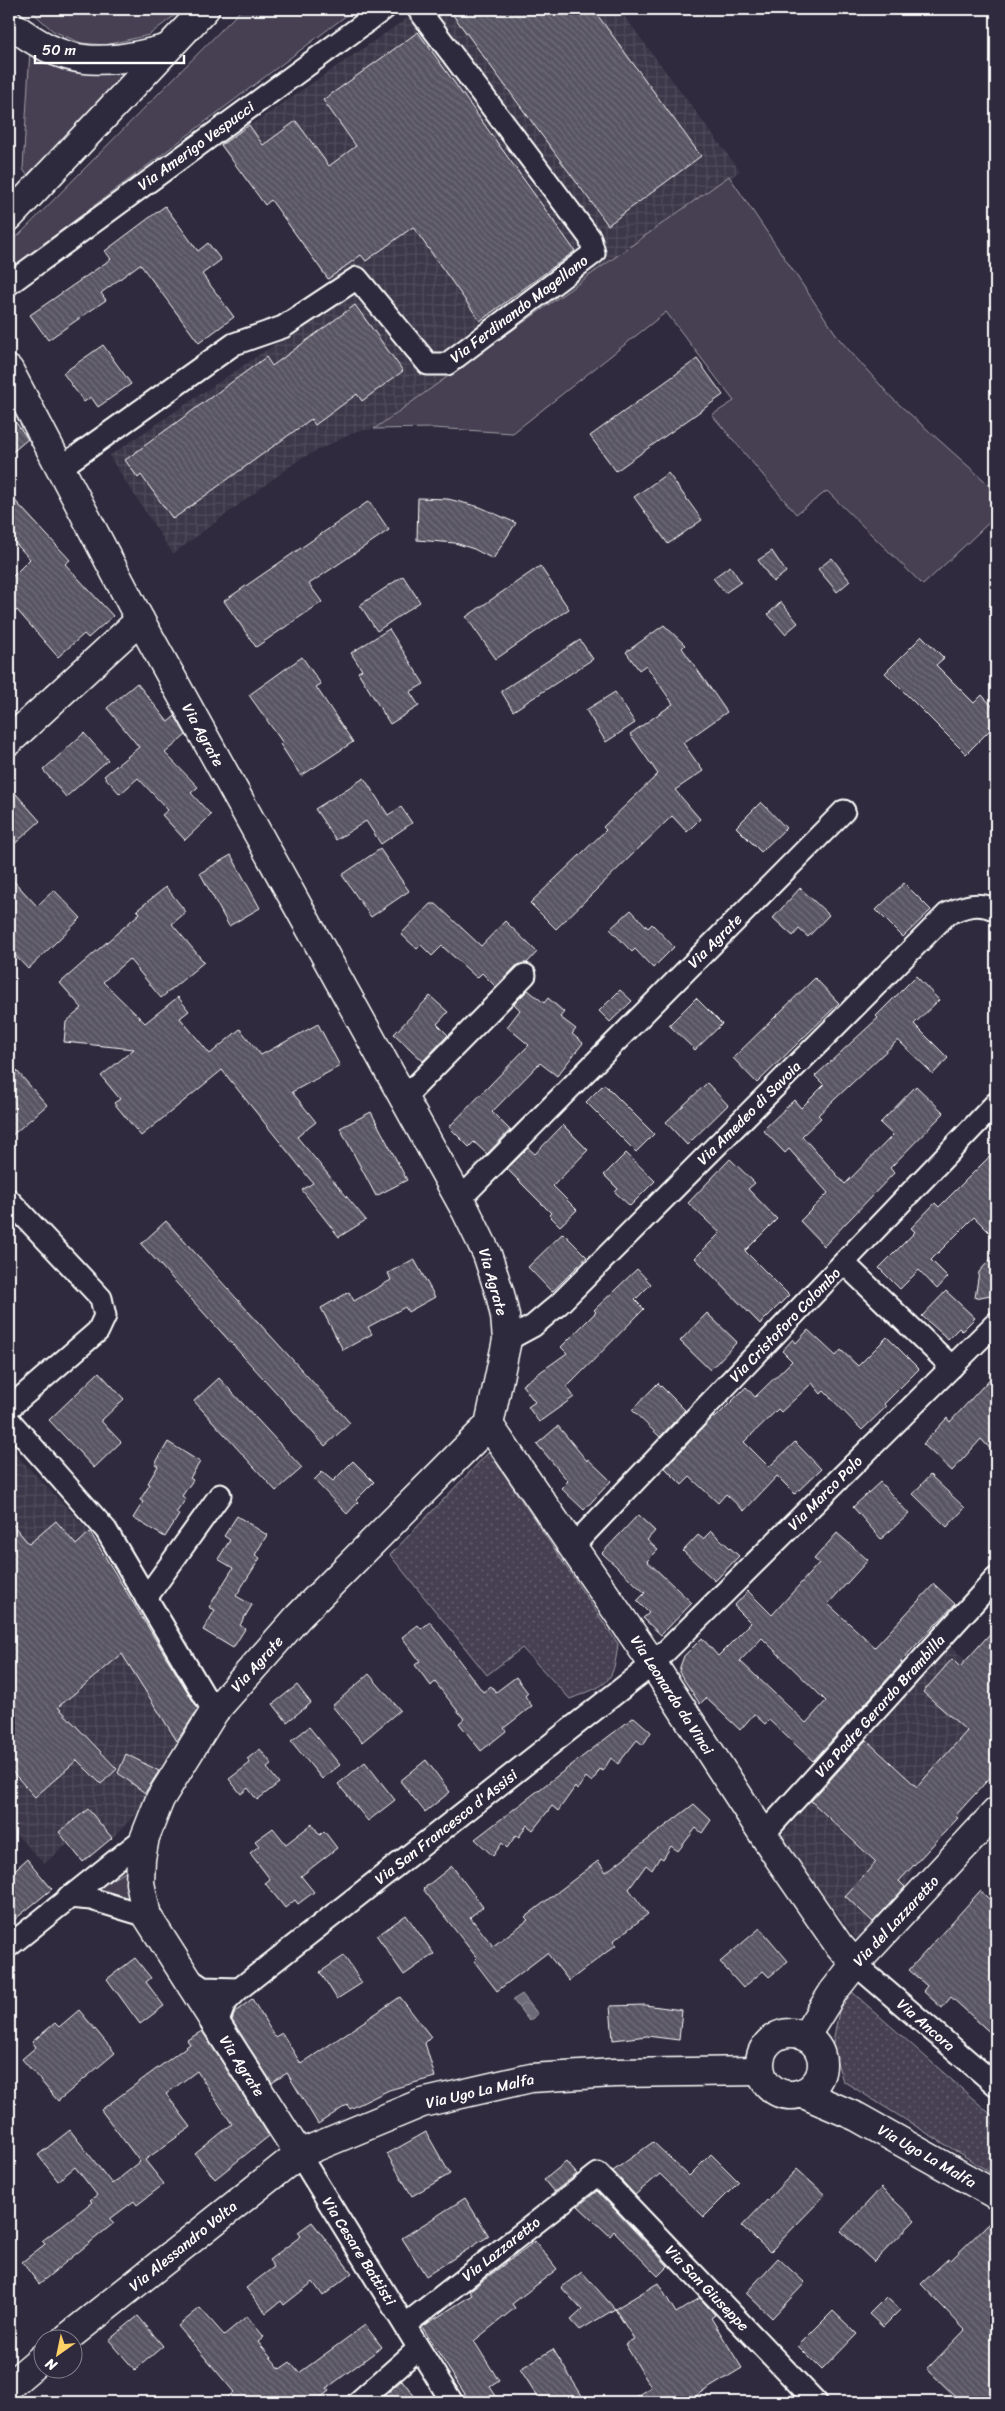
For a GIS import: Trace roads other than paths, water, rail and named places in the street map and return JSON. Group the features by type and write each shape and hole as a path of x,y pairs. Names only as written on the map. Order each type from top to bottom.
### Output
{"main road":[{"path":"9,217 165,48 205,9"},
{"path":"9,24 50,50 80,59 114,60 165,48"},
{"name":"Via Agrate","path":"9,370 140,620 460,1199 480,1238 502,1305 507,1340 489,1425 298,1618 214,1712 160,1799 145,1837 141,1859 140,1884 147,1916 299,2154"},
{"path":"9,741 140,620"},
{"name":"Via Leonardo da Vinci","path":"489,1425 653,1664 763,1835 838,1944 855,1964"},
{"name":"Via del Lazzaretto","path":"805,2037 833,1992 855,1964 996,1812"},
{"path":"760,2071 762,2051 768,2043 785,2034 805,2037"},
{"name":"Via Ugo La Malfa","path":"805,2037 819,2051 822,2062 821,2072 857,2116"},
{"name":"Via Ugo La Malfa","path":"299,2154 422,2103 531,2078 614,2073 760,2071 764,2081 781,2094 791,2096 801,2093 857,2116 996,2196"},
{"path":"801,2093 810,2088 821,2072"},
{"name":"Via Alessandro Volta","path":"80,2328 299,2154"},
{"path":"9,2386 32,2366"}],"street":[{"name":"Via Amerigo Vespucci","path":"9,284 384,9"},
{"name":"Via Ferdinando Magellano","path":"60,468 234,344 283,327 357,278 428,364 447,364 594,253 590,238 418,9"},
{"name":"Via Agrate","path":"460,1199 844,811"},
{"name":"Via Amedeo di Savoia","path":"507,1340 533,1326 559,1304 947,914 964,906 986,905 996,910"},
{"path":"404,1098 525,975"},
{"name":"Via Cristoforo Colombo","path":"573,1546 996,1103"},
{"path":"9,1200 101,1298 105,1316 98,1331 9,1408"},
{"path":"844,1263 952,1366"},
{"name":"Via Marco Polo","path":"653,1664 996,1323"},
{"path":"9,1420 106,1530 214,1712"},
{"path":"146,1598 220,1495"},
{"name":"Via Padre Gerardo Brambilla","path":"763,1835 996,1578"},
{"name":"Via San Francesco d'Assisi","path":"216,2026 225,2003 239,1989 653,1664"},
{"path":"9,1946 145,1837"},
{"path":"68,1898 90,1899 147,1916"},
{"name":"Via Ancora","path":"855,1964 996,2085"},
{"path":"184,1976 203,1988 239,1989"},
{"name":"Via Cesare Battisti","path":"299,2154 452,2402"},
{"name":"Via Lazzaretto","path":"404,2325 598,2174"},
{"name":"Via San Giuseppe","path":"598,2174 816,2402"},
{"path":"358,2402 418,2349"}],"water":[{"path":"522,1994 538,2014 529,2021 513,2000"}]}
